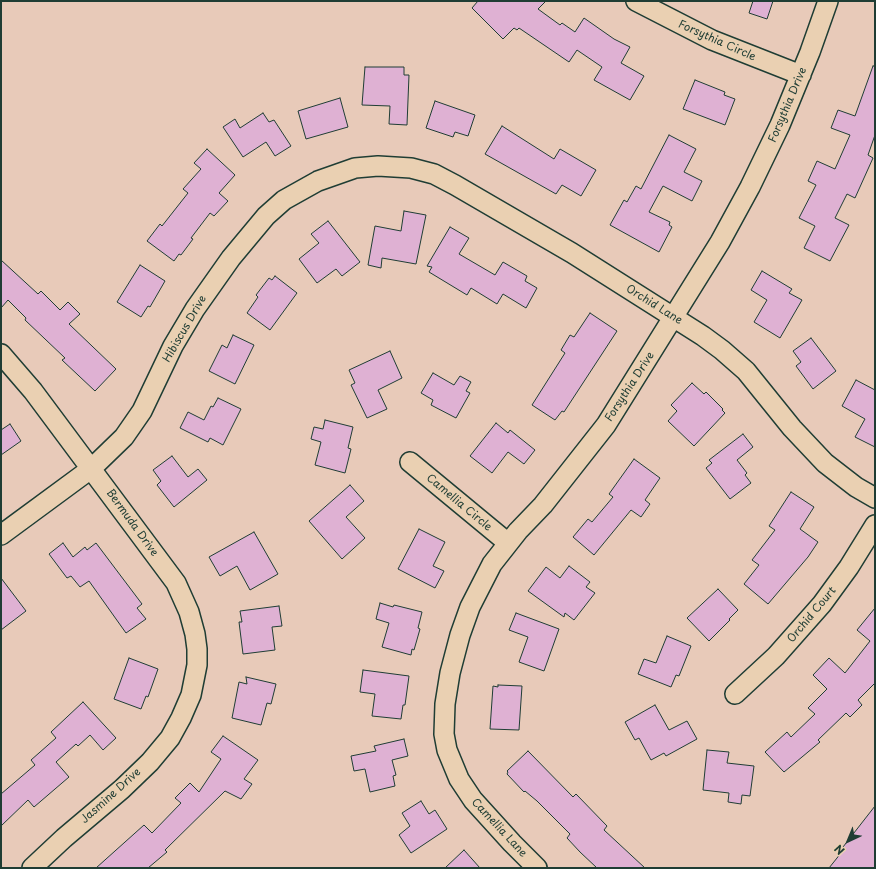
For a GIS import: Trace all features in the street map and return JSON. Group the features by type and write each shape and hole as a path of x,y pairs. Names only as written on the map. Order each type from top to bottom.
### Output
{"street":[{"name":"Forsythia Circle","path":"636,1 712,40 801,75"},
{"name":"Forsythia Drive","path":"453,764 444,734 446,696 455,650 478,588 492,564 508,543 543,505 606,425 720,242 750,188 767,152 801,75 828,1"},
{"name":"Orchid Lane","path":"394,166 411,168 434,174 455,185 572,253 703,336 734,360 756,383 802,440 837,473 875,498"},
{"name":"Hibiscus Drive","path":"1,535 92,468 116,446 135,422 191,316 221,271 260,222 297,192 333,174 362,167 394,166"},
{"name":"Bermuda Drive","path":"1,354 33,391 92,468 176,583 187,604 195,634 197,665 191,695 182,716"},
{"name":"Camellia Circle","path":"410,462 508,543"},
{"name":"Orchid Court","path":"735,694 776,656 822,604 845,574 875,525"},
{"name":"Jasmine Drive","path":"32,868 64,838 134,778 170,738 182,716"},
{"name":"Camellia Lane","path":"453,764 459,779 473,800 537,868"}],"building":[{"path":"478,1 546,1 538,9 560,25 562,23 575,32 584,18 614,39 630,47 621,63 644,76 630,100 594,80 602,67 577,50 569,62 519,28 517,30 514,28 503,39 472,8"},
{"path":"753,1 773,1 767,19 749,13"},
{"path":"873,66 875,66 875,135 868,155 873,158 855,198 847,194 835,218 849,225 830,261 804,248 815,226 799,218 816,185 808,181 817,161 835,169 850,135 831,128 838,110 855,116"},
{"path":"365,67 404,67 404,75 409,75 407,125 389,124 390,106 362,105"},
{"path":"695,80 725,92 724,95 735,99 725,125 683,109"},
{"path":"340,98 348,127 306,139 298,111"},
{"path":"435,101 475,115 468,136 455,132 453,137 426,128"},
{"path":"263,113 269,122 274,120 291,146 275,156 266,142 243,157 223,127 235,119 240,128"},
{"path":"502,126 554,159 560,149 596,170 581,196 562,185 556,194 485,154"},
{"path":"669,135 696,149 684,172 702,181 692,201 663,186 649,212 670,222 669,225 672,227 659,252 610,225 624,200 627,202 636,186 641,189"},
{"path":"207,149 235,175 219,193 228,201 214,216 210,213 191,238 193,239 181,255 179,254 174,261 147,241 160,224 162,226 188,193 183,189 201,169 194,163"},
{"path":"404,211 426,215 416,264 382,258 381,268 368,265 375,226 401,231"},
{"path":"328,221 360,262 342,276 336,269 317,283 299,259 319,243 311,234"},
{"path":"450,227 469,238 459,254 495,275 503,262 527,276 525,281 537,288 526,308 503,294 497,304 471,288 467,295 429,272 432,267 427,266"},
{"path":"1,260 38,294 41,291 60,310 68,302 80,314 69,324 116,369 95,391 62,360 65,358 25,320 26,318 8,300 1,308"},
{"path":"140,265 165,281 150,307 148,306 141,317 117,302"},
{"path":"762,271 792,289 789,293 802,300 780,338 754,322 767,300 751,290"},
{"path":"275,276 297,293 270,330 247,313 258,297 256,295 269,278 272,280"},
{"path":"590,313 617,331 564,412 562,411 555,420 532,405 565,353 561,350 570,335 574,337"},
{"path":"233,335 254,345 235,384 209,371 222,345 227,348"},
{"path":"811,338 836,371 813,389 796,366 801,362 793,351"},
{"path":"390,351 402,378 378,390 387,409 367,418 351,385 355,383 349,370"},
{"path":"433,373 454,385 460,376 471,382 466,391 470,393 456,418 431,405 433,400 421,393"},
{"path":"856,380 875,390 875,447 855,437 865,419 842,406"},
{"path":"692,383 704,394 706,392 723,409 722,410 725,413 694,446 668,421 677,411 671,405"},
{"path":"218,398 241,409 223,445 210,438 208,442 180,428 188,412 204,420 211,406 213,407"},
{"path":"325,420 353,427 348,448 351,449 345,473 315,465 321,442 311,439 314,427 323,429"},
{"path":"496,423 508,433 510,430 535,450 524,464 508,452 492,473 470,456"},
{"path":"10,424 21,441 1,455 1,430"},
{"path":"743,434 753,447 737,460 747,473 745,475 751,483 730,499 706,468 712,463 709,460"},
{"path":"172,456 188,477 198,469 207,480 174,507 157,485 161,481 153,470"},
{"path":"634,459 660,478 645,500 650,504 641,517 631,510 594,555 573,537 588,519 592,522 613,497 609,494"},
{"path":"350,485 364,501 346,517 365,538 342,559 309,521"},
{"path":"791,492 814,507 800,529 818,542 808,557 768,604 744,584 759,565 752,560 775,530 769,526"},
{"path":"419,529 445,542 433,566 444,571 435,588 398,569"},
{"path":"254,532 278,574 250,590 237,566 220,576 209,557"},
{"path":"63,543 73,557 85,547 87,550 96,543 142,604 137,608 146,619 126,633 89,581 80,587 71,576 67,578 49,554"},
{"path":"569,566 590,582 586,587 595,593 574,620 565,613 564,617 528,591 546,567 560,578"},
{"path":"1,578 26,611 1,630"},
{"path":"718,589 738,610 709,641 687,618"},
{"path":"380,603 422,612 418,628 420,629 411,655 382,647 389,623 376,619"},
{"path":"279,606 282,626 272,627 275,650 243,654 239,622 242,622 240,611"},
{"path":"875,608 875,683 858,700 862,705 850,717 846,713 818,740 820,742 784,772 765,752 787,732 791,737 815,714 808,708 827,689 813,675 829,658 845,673 870,641 857,630"},
{"path":"516,613 559,629 544,671 519,662 528,637 509,630"},
{"path":"667,636 691,646 679,676 676,675 671,687 638,674 644,659 656,663"},
{"path":"129,658 158,669 148,697 146,696 141,709 114,699"},
{"path":"363,670 409,676 405,705 403,705 401,719 372,716 375,694 360,692"},
{"path":"246,677 276,684 271,704 267,703 261,725 232,718 239,682 247,684"},
{"path":"498,685 522,686 519,730 490,729 493,686 498,687"},
{"path":"83,702 116,738 103,750 90,735 78,746 76,744 56,762 69,777 34,807 28,800 1,826 1,794 35,765 31,760 56,738 51,732"},
{"path":"655,705 669,730 687,721 697,739 666,756 664,753 651,760 639,738 635,740 625,722"},
{"path":"223,736 258,760 244,779 252,784 241,799 225,791 165,850 167,852 148,868 96,868 144,825 152,833 181,803 175,798 190,783 199,792 221,759 211,752"},
{"path":"404,739 408,756 392,760 396,775 393,776 395,786 370,792 365,769 354,771 351,756 376,751 374,746"},
{"path":"707,750 729,752 727,763 754,766 750,796 742,795 741,804 728,802 729,793 703,790"},
{"path":"528,751 573,797 576,794 607,826 604,830 645,868 597,868 580,852 567,838 570,834 537,801 525,791 524,792 507,774 507,771"},
{"path":"421,801 429,814 435,810 447,829 411,853 399,835 410,826 402,813"},
{"path":"875,806 875,868 829,868 845,848 843,847"},
{"path":"464,850 480,868 445,868"}]}
